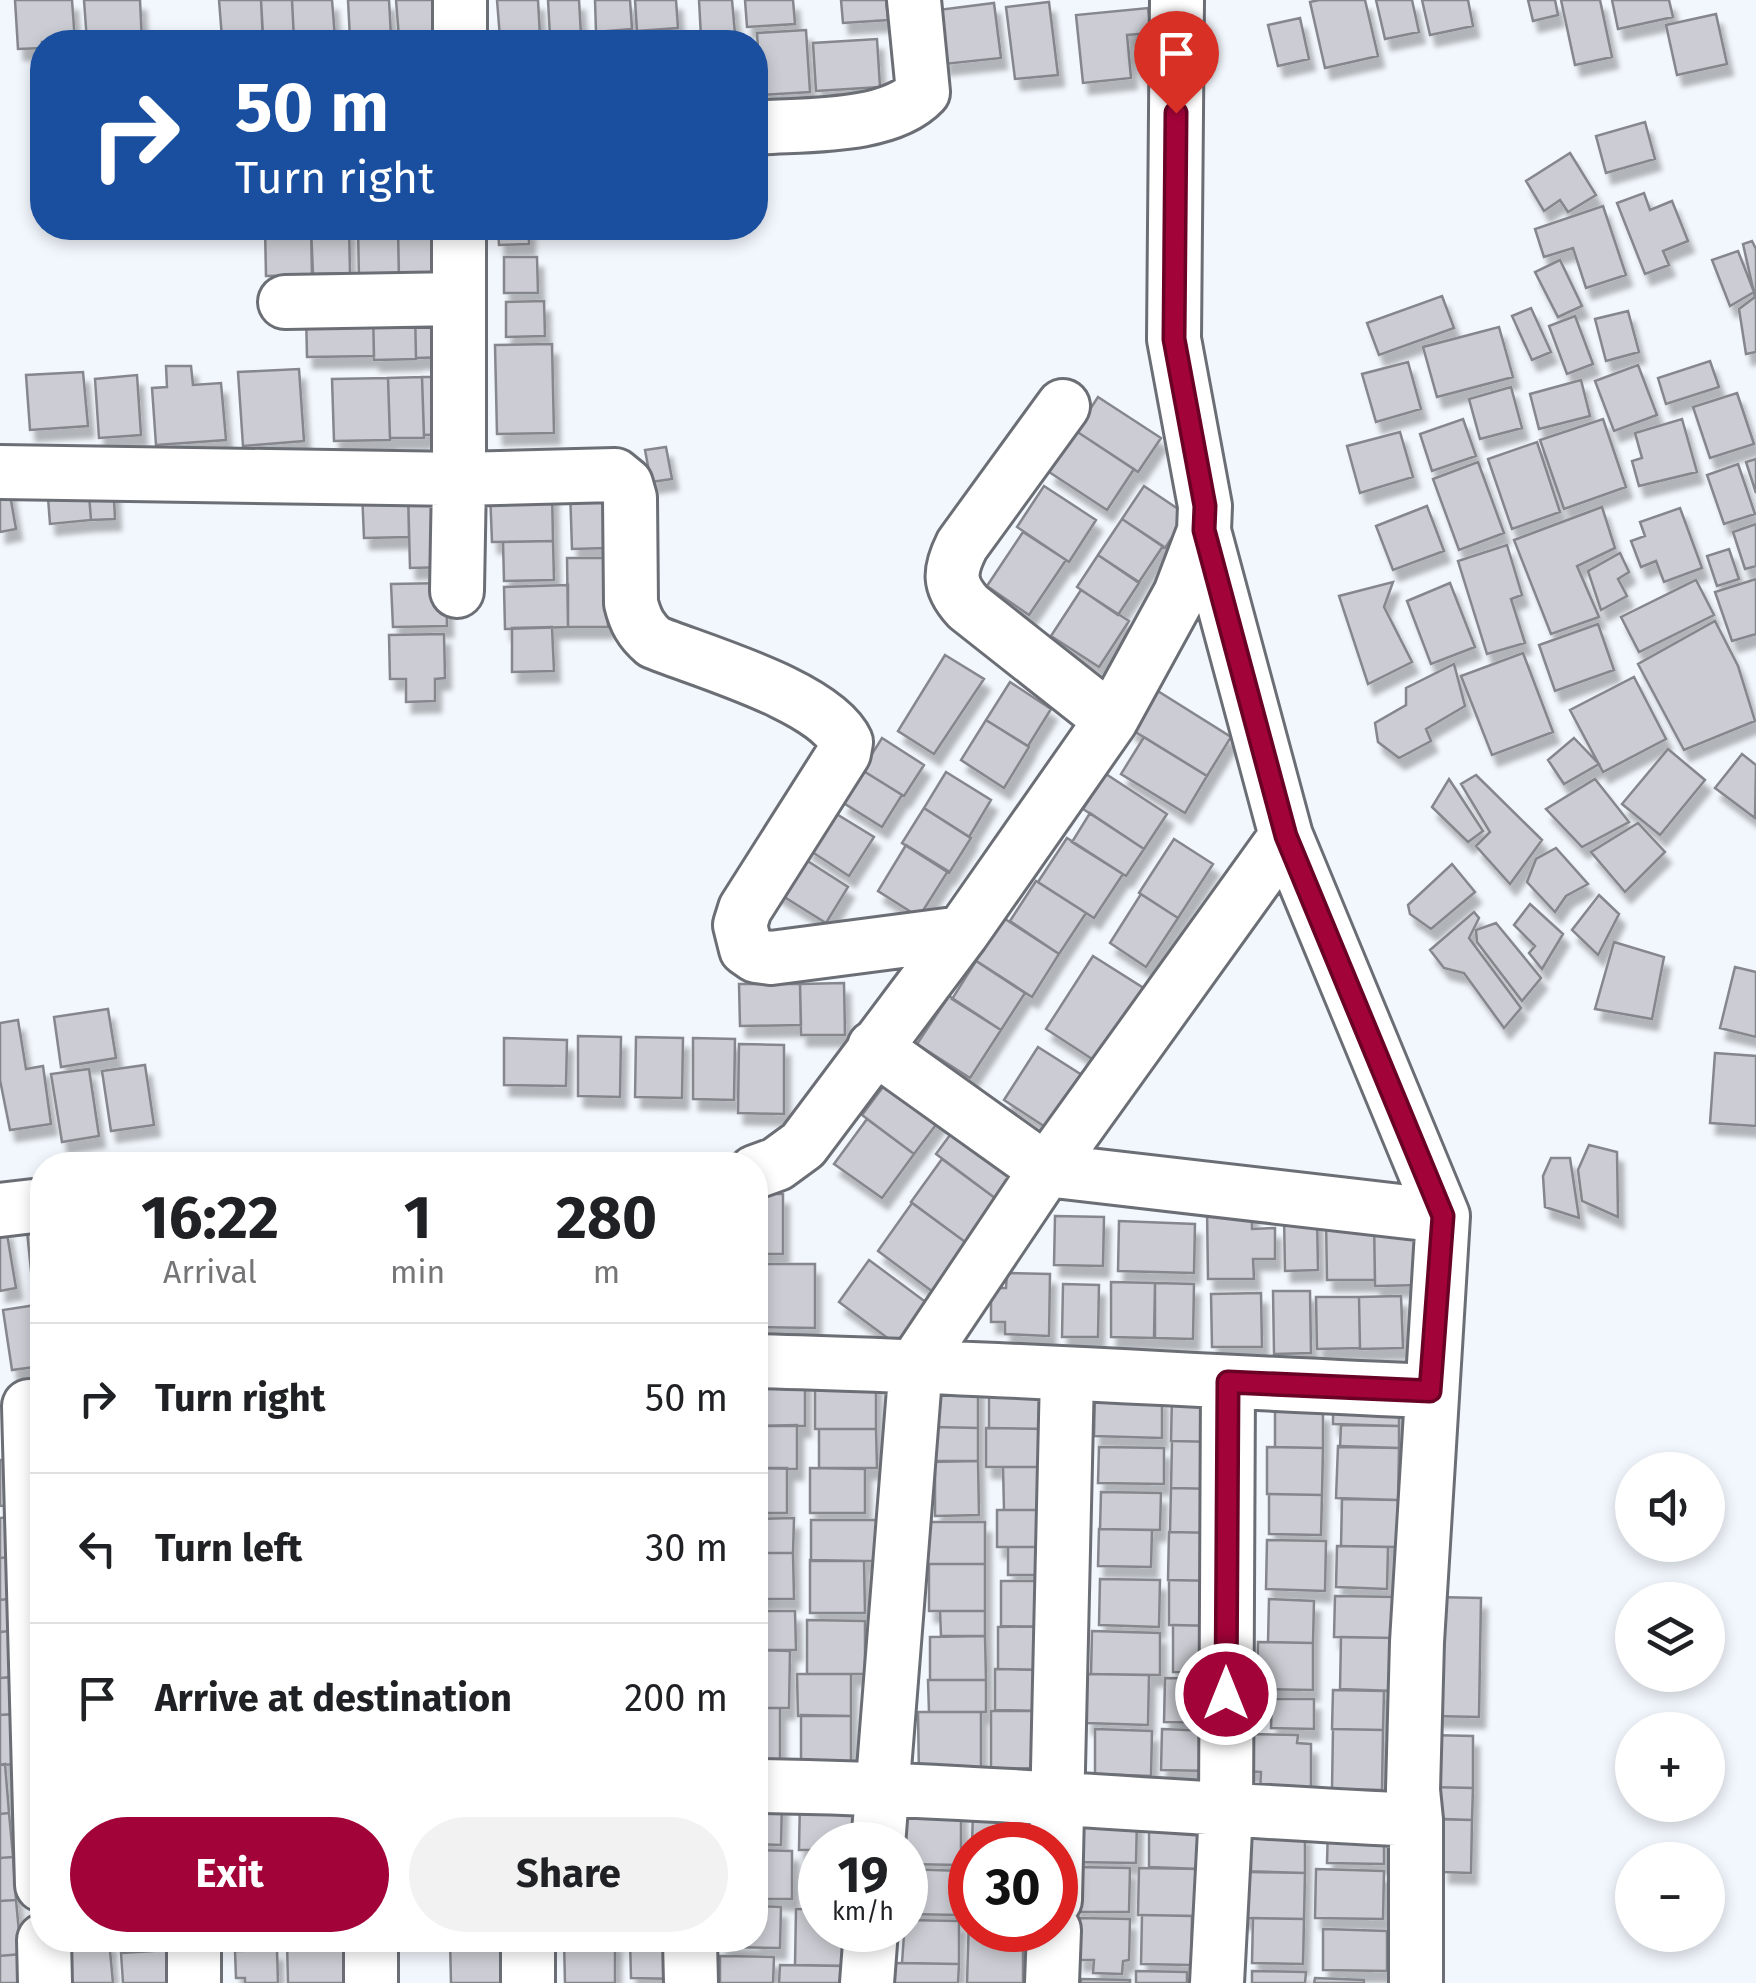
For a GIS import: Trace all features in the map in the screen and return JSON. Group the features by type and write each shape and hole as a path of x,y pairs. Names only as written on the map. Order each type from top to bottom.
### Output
{"street":[{"path":"460,0 460,30"},
{"path":"768,127 870,118 912,102 922,92 914,0"},
{"path":"1177,0 1174,339 1205,506 1204,530 1286,836 1443,1216 1417,1642 1413,1790 1416,1983"},
{"path":"457,590 460,240"},
{"path":"285,302 459,299"},
{"path":"1063,406 962,545 950,580 955,593 968,607 1111,720"},
{"path":"0,472 459,480 615,476 626,484 630,498 631,603 634,618 644,633 654,642 756,680 802,704 842,734 846,742 844,753 745,909 740,925 746,949 756,956 771,958 962,933"},
{"path":"768,1167 803,1145 962,933 1111,720 1180,594 1204,530"},
{"path":"880,1822 916,1364 1046,1170 1286,836"},
{"path":"874,1047 1046,1170 1443,1216"},
{"path":"0,1210 30,1206"},
{"path":"768,1360 916,1364 1067,1375 1430,1391"},
{"path":"1057,1822 1067,1375"},
{"path":"1217,1983 1226,1811 1228,1382"},
{"path":"26,1433 30,1546"},
{"path":"768,1786 1058,1797 1226,1811 1416,1820"},
{"path":"44,1952 45,1983"},
{"path":"194,1952 194,1983"},
{"path":"370,1983 371,1952"},
{"path":"528,1952 528,1983"},
{"path":"690,1952 691,1983"},
{"path":"867,1983 869,1952"},
{"path":"1052,1983 1053,1952"}],"building":[{"path":"15,0 72,0 74,30 30,30 30,48 18,49"},
{"path":"84,0 140,0 141,30 86,30"},
{"path":"219,0 261,0 263,30 221,30"},
{"path":"261,0 292,0 293,30 262,30"},
{"path":"292,0 332,0 334,30 294,30"},
{"path":"348,0 389,0 391,30 350,30"},
{"path":"396,0 453,0 455,30 398,30"},
{"path":"497,0 538,0 540,30 499,30"},
{"path":"548,0 579,0 581,30 550,30"},
{"path":"595,0 630,0 632,29 596,30"},
{"path":"635,0 676,0 678,28 637,30"},
{"path":"699,0 732,0 735,30 701,30"},
{"path":"745,0 793,0 795,24 747,27"},
{"path":"841,0 886,0 888,20 843,23"},
{"path":"1365,0 1378,56 1325,68 1310,2"},
{"path":"1376,0 1412,0 1419,32 1385,39"},
{"path":"1422,0 1468,0 1473,26 1430,35"},
{"path":"1528,0 1555,0 1558,15 1533,21"},
{"path":"1561,0 1600,0 1612,57 1575,65"},
{"path":"1612,0 1669,0 1673,17 1618,29"},
{"path":"1049,2 1058,75 1015,79 1006,7"},
{"path":"994,3 1001,58 944,64 938,10"},
{"path":"1148,8 1151,33 1127,35 1131,78 1083,83 1076,15"},
{"path":"1716,14 1727,64 1677,75 1666,25"},
{"path":"1300,18 1309,59 1278,66 1268,25"},
{"path":"806,30 810,92 768,95 768,32"},
{"path":"877,39 880,87 816,91 813,43"},
{"path":"1645,122 1655,159 1606,173 1596,136"},
{"path":"1570,153 1596,195 1568,212 1560,200 1544,211 1526,181"},
{"path":"1644,193 1650,210 1672,201 1688,241 1663,251 1669,265 1645,274 1617,203"},
{"path":"1603,206 1626,275 1586,288 1573,248 1544,257 1535,229"},
{"path":"265,240 311,240 312,275 266,276"},
{"path":"312,240 349,240 350,273 313,274"},
{"path":"358,240 398,240 399,278 359,279"},
{"path":"398,240 444,240 445,283 399,284"},
{"path":"499,240 529,240 529,244 499,245"},
{"path":"1752,241 1756,249 1756,352 1746,354 1739,309 1755,297 1743,244"},
{"path":"1738,251 1754,292 1730,306 1712,260"},
{"path":"504,257 537,257 538,293 504,293"},
{"path":"1560,260 1582,306 1558,317 1535,272"},
{"path":"1442,296 1454,328 1379,355 1367,323"},
{"path":"544,301 545,336 506,337 506,302"},
{"path":"1531,308 1551,352 1532,360 1512,316"},
{"path":"415,310 416,359 374,360 373,311"},
{"path":"415,310 448,310 449,357 416,358"},
{"path":"373,311 374,356 307,357 306,313"},
{"path":"1628,311 1639,352 1606,361 1595,319"},
{"path":"1575,316 1593,364 1567,374 1549,326"},
{"path":"1499,327 1513,377 1437,397 1423,347"},
{"path":"552,344 554,433 497,434 495,345"},
{"path":"1710,361 1719,387 1666,404 1658,378"},
{"path":"1408,362 1421,409 1376,422 1362,374"},
{"path":"1638,365 1657,415 1614,431 1595,381"},
{"path":"166,366 191,366 193,385 221,383 226,440 156,445 152,388 167,387"},
{"path":"299,369 304,441 243,446 238,372"},
{"path":"83,372 88,426 30,430 26,375"},
{"path":"137,375 141,435 99,438 95,379"},
{"path":"422,377 424,438 390,438 388,378"},
{"path":"422,377 450,377 452,434 424,435"},
{"path":"388,378 390,440 334,441 332,379"},
{"path":"1581,380 1590,416 1539,429 1530,394"},
{"path":"1511,387 1522,428 1480,439 1469,399"},
{"path":"1737,393 1754,444 1710,458 1693,407"},
{"path":"1098,397 1161,438 1138,472 1076,431"},
{"path":"1463,419 1476,456 1432,471 1420,434"},
{"path":"1603,419 1626,487 1564,509 1540,440"},
{"path":"1682,419 1697,472 1639,486 1632,461 1642,458 1635,433"},
{"path":"1076,431 1134,469 1107,510 1049,472"},
{"path":"1400,432 1413,477 1360,493 1347,446"},
{"path":"1537,442 1560,512 1512,529 1488,459"},
{"path":"666,447 672,479 651,482 645,450"},
{"path":"1756,459 1756,493 1746,462"},
{"path":"1478,462 1504,533 1459,550 1433,479"},
{"path":"1738,464 1755,514 1724,524 1707,475"},
{"path":"113,480 115,519 91,520 88,482"},
{"path":"88,482 91,520 50,524 47,484"},
{"path":"8,483 16,529 0,532 0,484"},
{"path":"1044,486 1096,520 1069,562 1017,527"},
{"path":"1144,486 1187,515 1165,548 1122,519"},
{"path":"570,489 606,489 607,548 572,549"},
{"path":"408,490 409,537 364,538 362,491"},
{"path":"408,490 444,490 446,567 410,568"},
{"path":"552,490 553,541 492,542 490,492"},
{"path":"1427,506 1444,551 1393,570 1376,526"},
{"path":"1602,507 1615,548 1577,566 1599,617 1551,634 1514,540"},
{"path":"1680,508 1702,568 1664,582 1656,561 1641,567 1631,541 1645,536 1640,522"},
{"path":"1122,519 1163,546 1139,582 1098,555"},
{"path":"1756,524 1756,566 1745,569 1733,532"},
{"path":"1023,532 1066,560 1029,615 987,586"},
{"path":"553,541 554,580 504,581 503,542"},
{"path":"1507,545 1522,595 1511,599 1525,643 1487,654 1458,561"},
{"path":"1729,549 1739,579 1717,586 1707,556"},
{"path":"1620,553 1629,572 1618,579 1627,596 1601,610 1588,571"},
{"path":"1098,555 1139,583 1118,615 1077,587"},
{"path":"567,558 613,558 607,585 608,627 568,627"},
{"path":"1756,579 1756,634 1732,641 1715,592"},
{"path":"1696,580 1714,615 1639,652 1621,617"},
{"path":"1393,582 1384,607 1412,662 1368,684 1339,596"},
{"path":"446,583 447,626 393,627 391,584"},
{"path":"1450,583 1475,647 1431,664 1407,601"},
{"path":"568,585 568,627 505,629 504,587"},
{"path":"1081,590 1129,621 1099,667 1051,636"},
{"path":"1715,621 1738,666 1755,721 1684,750 1638,664"},
{"path":"1598,624 1614,670 1555,691 1539,645"},
{"path":"552,627 554,671 512,672 512,628"},
{"path":"444,634 445,678 435,679 435,701 406,702 406,679 390,679 389,635"},
{"path":"1523,653 1553,732 1492,755 1461,676"},
{"path":"945,655 984,679 934,754 898,731"},
{"path":"1454,664 1465,706 1426,729 1431,741 1399,758 1378,742 1375,723 1406,705 1406,688"},
{"path":"1634,677 1666,739 1603,772 1570,710"},
{"path":"1010,682 1051,709 1028,746 986,720"},
{"path":"1153,688 1231,737 1207,776 1129,728"},
{"path":"986,720 1029,747 1004,788 961,760"},
{"path":"1144,737 1207,776 1185,813 1121,774"},
{"path":"882,738 924,765 904,796 862,770"},
{"path":"1574,738 1599,764 1564,784 1548,760"},
{"path":"1668,749 1705,780 1660,835 1622,804"},
{"path":"1742,754 1756,765 1755,818 1715,788"},
{"path":"862,770 902,795 882,827 842,802"},
{"path":"946,772 991,800 969,837 924,808"},
{"path":"1106,774 1167,814 1144,849 1083,809"},
{"path":"1476,775 1542,840 1510,884 1476,846 1490,832 1461,784"},
{"path":"1449,779 1483,831 1468,842 1432,807"},
{"path":"1595,779 1629,822 1582,847 1546,809"},
{"path":"924,808 971,838 949,873 902,843"},
{"path":"830,810 874,837 849,876 806,848"},
{"path":"1090,813 1144,849 1126,876 1072,842"},
{"path":"1638,823 1665,852 1625,892 1591,852"},
{"path":"1067,838 1123,874 1094,918 1038,882"},
{"path":"1174,839 1213,864 1178,918 1139,893"},
{"path":"906,845 948,871 919,917 878,891"},
{"path":"1556,848 1588,884 1566,896 1555,912 1527,882 1536,859"},
{"path":"792,851 848,887 826,923 770,888"},
{"path":"1452,864 1475,892 1431,929 1410,914 1408,905"},
{"path":"1036,881 1086,913 1059,954 1010,921"},
{"path":"1141,894 1178,918 1146,967 1110,943"},
{"path":"1599,895 1619,914 1598,955 1572,930"},
{"path":"1530,904 1563,934 1542,969 1529,953 1535,946 1514,925"},
{"path":"1474,912 1479,918 1469,938 1521,1008 1504,1028 1464,973 1444,968 1430,950"},
{"path":"1002,917 1059,954 1032,997 975,960"},
{"path":"1496,923 1541,978 1522,1001 1477,942 1476,930"},
{"path":"1614,942 1664,957 1652,1019 1595,1009"},
{"path":"1093,956 1153,994 1106,1068 1046,1029"},
{"path":"976,961 1025,993 1001,1030 952,999"},
{"path":"1735,967 1756,972 1756,1037 1720,1028"},
{"path":"844,983 845,1035 801,1035 800,984"},
{"path":"739,984 800,984 801,1025 740,1026"},
{"path":"949,996 1001,1030 970,1078 917,1044"},
{"path":"108,1009 116,1058 61,1067 54,1017"},
{"path":"18,1020 26,1069 43,1066 51,1124 10,1130 0,1080 0,1023"},
{"path":"578,1036 621,1037 620,1097 578,1096"},
{"path":"636,1037 683,1038 682,1098 635,1097"},
{"path":"504,1038 567,1040 566,1086 504,1085"},
{"path":"693,1038 735,1039 734,1100 693,1099"},
{"path":"739,1044 784,1045 784,1114 738,1113"},
{"path":"1038,1047 1096,1084 1062,1138 1004,1100"},
{"path":"1715,1053 1756,1056 1756,1126 1710,1123"},
{"path":"145,1065 154,1125 111,1131 102,1071"},
{"path":"89,1069 99,1136 62,1142 51,1074"},
{"path":"895,1071 947,1110 914,1154 862,1115"},
{"path":"964,1116 1031,1165 1003,1204 936,1154"},
{"path":"867,1119 914,1154 882,1198 834,1164"},
{"path":"1589,1145 1617,1152 1618,1217 1582,1201 1578,1170"},
{"path":"1551,1158 1570,1158 1579,1218 1545,1207 1543,1176"},
{"path":"942,1159 1003,1204 972,1247 911,1202"},
{"path":"768,1194 783,1194 783,1254 768,1254"},
{"path":"912,1203 972,1247 937,1295 878,1251"},
{"path":"1207,1209 1252,1209 1252,1229 1275,1228 1275,1259 1253,1259 1254,1279 1208,1279"},
{"path":"1055,1216 1104,1217 1103,1266 1054,1265"},
{"path":"1284,1216 1317,1216 1318,1270 1285,1271"},
{"path":"1420,1217 1421,1285 1375,1286 1374,1218"},
{"path":"1374,1218 1375,1280 1327,1280 1326,1219"},
{"path":"1119,1221 1195,1224 1194,1273 1118,1271"},
{"path":"6,1228 16,1288 0,1291 0,1229"},
{"path":"869,1260 927,1303 897,1345 839,1302"},
{"path":"768,1264 815,1264 815,1328 768,1327"},
{"path":"1007,1273 1050,1274 1049,1336 1005,1334 1005,1322 991,1322 991,1288 1006,1288"},
{"path":"1111,1282 1155,1283 1154,1338 1111,1337"},
{"path":"1155,1283 1194,1284 1193,1339 1155,1338"},
{"path":"1063,1284 1099,1285 1098,1337 1062,1337"},
{"path":"1273,1291 1310,1291 1311,1353 1274,1354"},
{"path":"1261,1293 1262,1347 1212,1347 1211,1294"},
{"path":"1401,1296 1403,1348 1360,1349 1359,1297"},
{"path":"1316,1297 1359,1297 1360,1348 1317,1349"},
{"path":"30,1306 30,1368 12,1370 3,1310"},
{"path":"805,1375 805,1426 768,1426 768,1376"},
{"path":"876,1381 876,1429 815,1429 815,1382"},
{"path":"935,1384 978,1384 978,1428 935,1427"},
{"path":"989,1384 1052,1385 1053,1429 989,1428"},
{"path":"1095,1394 1162,1396 1162,1438 1094,1436"},
{"path":"1172,1395 1219,1396 1218,1442 1171,1441"},
{"path":"1333,1395 1399,1397 1399,1426 1333,1424"},
{"path":"1275,1410 1323,1411 1323,1448 1275,1447"},
{"path":"797,1425 797,1469 768,1468 768,1426"},
{"path":"1341,1425 1399,1426 1399,1448 1340,1447"},
{"path":"932,1427 978,1428 978,1461 932,1462"},
{"path":"986,1428 1046,1429 1046,1467 986,1467"},
{"path":"819,1429 876,1429 877,1468 819,1468"},
{"path":"1172,1441 1218,1442 1218,1489 1171,1488"},
{"path":"1338,1446 1399,1448 1398,1500 1336,1498"},
{"path":"1099,1447 1164,1448 1164,1484 1098,1483"},
{"path":"1267,1447 1323,1448 1322,1495 1267,1494"},
{"path":"0,1460 12,1460 16,1505 0,1506"},
{"path":"935,1461 978,1461 979,1515 935,1516"},
{"path":"1003,1467 1046,1467 1046,1510 1004,1510"},
{"path":"768,1468 787,1468 787,1513 768,1513"},
{"path":"810,1468 865,1469 865,1513 810,1513"},
{"path":"1171,1488 1218,1489 1217,1533 1170,1532"},
{"path":"1101,1492 1161,1493 1160,1530 1100,1529"},
{"path":"1269,1494 1322,1495 1321,1535 1269,1534"},
{"path":"1342,1499 1398,1500 1397,1547 1341,1546"},
{"path":"997,1510 1046,1510 1047,1547 997,1547"},
{"path":"8,1517 12,1557 0,1558 0,1518"},
{"path":"794,1518 793,1553 768,1553 768,1519"},
{"path":"811,1520 882,1520 882,1561 811,1561"},
{"path":"924,1522 985,1522 985,1564 925,1564"},
{"path":"1099,1529 1152,1530 1151,1567 1098,1566"},
{"path":"1169,1532 1217,1533 1216,1581 1168,1580"},
{"path":"1267,1540 1326,1541 1325,1591 1266,1589"},
{"path":"1337,1546 1388,1547 1387,1589 1336,1587"},
{"path":"1008,1547 1047,1547 1047,1575 1008,1575"},
{"path":"768,1553 793,1553 794,1599 768,1599"},
{"path":"12,1557 15,1598 0,1600 0,1558"},
{"path":"810,1560 864,1561 865,1613 810,1613"},
{"path":"929,1564 985,1564 985,1611 929,1611"},
{"path":"1100,1579 1160,1580 1159,1627 1099,1625"},
{"path":"1169,1580 1216,1581 1216,1626 1169,1625"},
{"path":"1001,1581 1053,1581 1053,1627 1001,1626"},
{"path":"1335,1596 1397,1597 1396,1638 1334,1637"},
{"path":"1436,1597 1481,1598 1479,1717 1434,1716"},
{"path":"15,1598 18,1630 0,1632 0,1600"},
{"path":"1269,1599 1314,1601 1313,1643 1268,1642"},
{"path":"768,1611 795,1611 796,1650 768,1650"},
{"path":"940,1611 985,1611 985,1636 941,1636"},
{"path":"807,1620 865,1621 865,1674 807,1674"},
{"path":"1173,1625 1216,1626 1214,1673 1173,1672"},
{"path":"1048,1626 1049,1670 998,1669 998,1627"},
{"path":"18,1630 22,1676 0,1678 0,1632"},
{"path":"1092,1631 1160,1633 1160,1675 1091,1674"},
{"path":"985,1636 986,1680 930,1680 930,1637"},
{"path":"1341,1637 1396,1638 1395,1691 1340,1689"},
{"path":"1258,1642 1313,1643 1313,1690 1257,1689"},
{"path":"768,1650 790,1651 789,1708 768,1708"},
{"path":"995,1669 1043,1670 1043,1711 995,1710"},
{"path":"797,1674 851,1674 851,1716 798,1716"},
{"path":"1087,1674 1149,1675 1148,1725 1086,1723"},
{"path":"15,1677 19,1714 0,1715 0,1678"},
{"path":"1165,1678 1214,1679 1213,1723 1164,1722"},
{"path":"928,1680 986,1680 986,1712 929,1712"},
{"path":"1333,1690 1384,1691 1383,1730 1332,1729"},
{"path":"1272,1699 1314,1699 1314,1729 1271,1728"},
{"path":"768,1708 780,1708 780,1765 768,1765"},
{"path":"991,1711 1043,1711 1043,1768 991,1769"},
{"path":"918,1712 981,1712 981,1776 919,1775"},
{"path":"12,1714 17,1764 0,1765 0,1715"},
{"path":"801,1715 851,1716 851,1762 801,1762"},
{"path":"1095,1729 1152,1731 1151,1776 1095,1774"},
{"path":"1162,1729 1211,1731 1210,1771 1161,1770"},
{"path":"1333,1729 1383,1730 1382,1790 1332,1789"},
{"path":"1241,1734 1298,1735 1297,1743 1311,1744 1311,1794 1260,1794 1261,1772 1240,1771"},
{"path":"1429,1735 1473,1736 1473,1788 1428,1787"},
{"path":"5,1764 9,1813 0,1814 0,1765"},
{"path":"1429,1787 1473,1788 1472,1820 1428,1819"},
{"path":"768,1800 782,1801 781,1845 768,1844"},
{"path":"800,1800 861,1802 861,1822 800,1822"},
{"path":"905,1806 961,1808 961,1822 948,1822 948,1865 928,1864 928,1822 905,1822"},
{"path":"973,1811 1016,1813 1016,1822 973,1822"},
{"path":"9,1813 13,1857 0,1858 0,1814"},
{"path":"1076,1815 1137,1817 1136,1863 1078,1862"},
{"path":"1443,1819 1472,1820 1471,1873 1443,1872"},
{"path":"1149,1826 1201,1827 1201,1869 1149,1867"},
{"path":"1328,1828 1384,1829 1384,1864 1327,1863"},
{"path":"1251,1832 1305,1833 1305,1873 1251,1872"},
{"path":"768,1850 792,1851 792,1899 768,1899"},
{"path":"13,1857 16,1900 0,1901 0,1858"},
{"path":"1078,1867 1130,1868 1129,1912 1078,1912"},
{"path":"1139,1868 1201,1869 1200,1916 1138,1915"},
{"path":"1316,1869 1384,1871 1383,1919 1315,1918"},
{"path":"928,1870 948,1871 948,1915 928,1914"},
{"path":"1242,1871 1305,1873 1304,1919 1241,1918"},
{"path":"16,1900 21,1954 0,1956 0,1901"},
{"path":"768,1906 781,1907 780,1948 768,1948"},
{"path":"796,1909 798,1952 856,1952 856,1966 795,1965"},
{"path":"1142,1915 1192,1916 1191,1965 1141,1964"},
{"path":"1078,1918 1130,1919 1129,1960 1123,1961 1122,1974 1093,1973 1094,1960 1078,1960"},
{"path":"1253,1918 1304,1919 1303,1964 1252,1963"},
{"path":"928,1920 948,1921 948,1952 959,1952 959,1964 902,1963 903,1952 928,1952"},
{"path":"1323,1929 1387,1931 1387,1971 1323,1970"},
{"path":"67,1952 110,1952 113,1983 70,1983"},
{"path":"168,1952 171,1983 123,1983 121,1953"},
{"path":"235,1952 277,1952 278,1983 245,1983 245,1978 236,1978"},
{"path":"287,1952 343,1952 344,1983 288,1983"},
{"path":"450,1952 508,1952 508,1983 451,1983"},
{"path":"564,1952 615,1952 615,1983 565,1983"},
{"path":"630,1952 678,1952 679,1979 631,1978"},
{"path":"968,1952 1023,1952 1023,1983 967,1983"},
{"path":"21,1954 33,1983 0,1983 0,1956"},
{"path":"720,1956 774,1957 773,1983 720,1983"},
{"path":"894,1963 959,1964 958,1983 894,1983"},
{"path":"780,1965 844,1966 843,1983 779,1983"},
{"path":"1136,1971 1187,1972 1187,1983 1136,1983"},
{"path":"1252,1971 1306,1972 1305,1983 1252,1983"},
{"path":"1315,1978 1364,1980 1364,1983 1314,1983"},
{"path":"1081,1979 1130,1980 1130,1983 1081,1983"}],"route":[{"path":"1176,113 1174,339 1205,506 1204,530 1286,836 1443,1216 1430,1391 1228,1382 1226,1694"}]}
